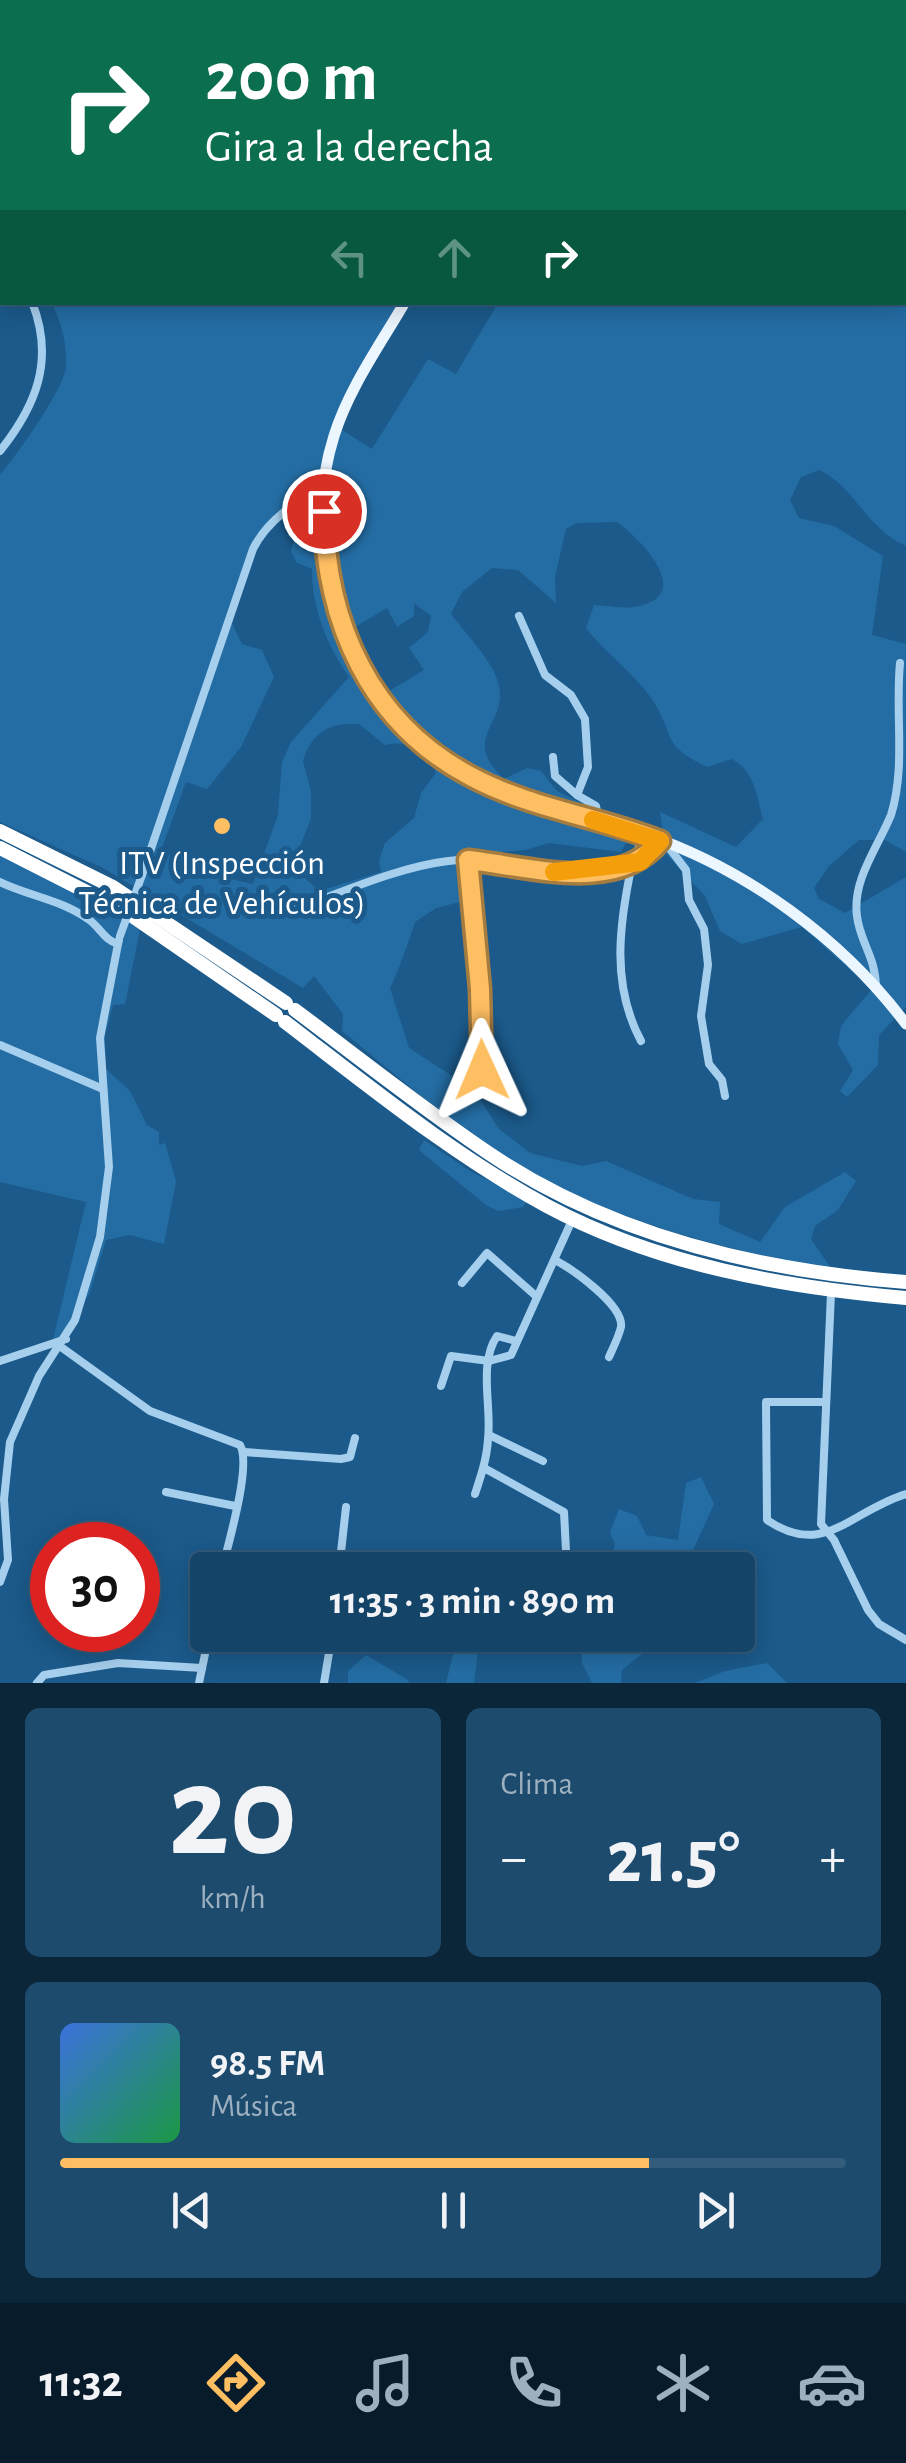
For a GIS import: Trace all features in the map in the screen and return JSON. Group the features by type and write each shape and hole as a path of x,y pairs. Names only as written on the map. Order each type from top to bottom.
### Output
{"highway":[{"path":"0,831 68,861 130,897 492,1156 561,1194 720,1254 833,1276 906,1282"},
{"path":"0,848 128,913 286,1012 484,1170 573,1218 713,1268 831,1293 906,1298"}],"main road":[{"path":"403,305 346,406 334,436 323,496 324,553 344,636 366,679 407,731 472,778 662,841 751,884 810,927 876,989 906,1024"}],"street":[{"path":"0,452 24,421 41,376 43,336 33,305"},
{"path":"0,430 11,438"},
{"path":"0,1582 8,1560 4,1499 10,1442 39,1376 63,1343 96,1259 106,1200 109,1144 100,1038 119,940 254,548 264,531 298,502 323,496"},
{"path":"287,513 324,511"},
{"path":"519,616 545,674 570,695 584,719 588,767 577,795"},
{"path":"876,989 874,959 856,915 866,865 892,812 901,776 896,698 900,664"},
{"path":"552,757 555,776 596,806 599,822"},
{"path":"617,865 634,856 646,835"},
{"path":"287,912 446,861 468,860 571,873 632,864 645,859 662,841 686,870 689,900 704,930 708,964 701,1016 709,1064 722,1080 726,1096"},
{"path":"468,860 480,989 482,1070"},
{"path":"632,864 618,958 628,1012 642,1041"},
{"path":"0,882 85,917 106,940 119,940"},
{"path":"0,1045 103,1089"},
{"path":"441,1386 451,1356 490,1361 508,1358 573,1218"},
{"path":"462,1282 486,1253 536,1296"},
{"path":"555,1260 585,1278 619,1316 621,1327 609,1357"},
{"path":"831,1293 821,1524 834,1540 868,1610 880,1624 906,1640"},
{"path":"475,1494 489,1434 490,1361 496,1337 516,1341"},
{"path":"0,1361 63,1343"},
{"path":"63,1343 150,1411 226,1438 244,1452 341,1460 350,1457 355,1438"},
{"path":"826,1402 766,1402 767,1520 803,1538 825,1533 881,1502 906,1494"},
{"path":"489,1434 543,1460"},
{"path":"226,1552 244,1452"},
{"path":"484,1468 564,1514 566,1552"},
{"path":"166,1492 235,1506"},
{"path":"341,1552 346,1507"},
{"path":"199,1683 205,1652"},
{"path":"324,1683 329,1652"},
{"path":"36,1683 44,1675 118,1663 202,1668"}],"shaded area":[{"path":"53,305 405,305 337,427 372,449 428,359 456,374 497,305 906,305 906,546 880,529 842,486 819,470 801,477 790,500 799,518 834,526 883,556 872,635 906,644 906,852 885,840 859,840 829,866 814,888 819,899 845,913 906,877 906,1007 879,1035 878,1065 847,1097 840,1091 853,1070 838,1044 841,1026 872,989 802,927 742,944 720,931 705,896 666,854 660,812 736,847 763,819 746,770 732,759 707,767 683,753 648,694 586,628 594,605 634,607 652,601 661,592 659,568 639,541 617,522 577,523 566,529 555,576 556,603 518,570 492,568 462,592 451,614 486,658 499,686 500,700 485,742 491,765 504,779 527,768 541,771 557,791 634,829 621,852 549,843 525,850 466,855 460,902 436,908 415,922 390,988 409,1048 452,1076 467,1097 477,1094 498,1128 530,1153 582,1166 606,1161 693,1199 720,1202 719,1224 760,1242 785,1207 845,1172 856,1181 838,1210 815,1226 811,1239 832,1270 672,1231 556,1186 473,1135 342,1031 343,1014 314,976 303,988 103,868 0,822 0,475 39,421 64,375 64,341","holes":["288,512 298,527 291,551 296,562 312,569 322,626 349,677 291,742 282,762 278,815 253,884 188,870 162,848 186,782 207,789 241,747 274,677 262,650 242,644 230,619 255,546","414,603 431,616 428,632 409,648 424,670 386,693 350,630 387,608 397,627 414,616","359,724 385,745 417,748 429,757 436,773 421,793 414,818 385,843 379,861 381,872 319,891 292,866 311,819 311,792 303,761 311,743 323,731"]},
{"path":"0,844 143,914 125,1004 113,1005 105,1036 106,1069 130,1091 147,1125 159,1132 159,1145 165,1143 176,1181 164,1244 130,1235 106,1240 90,1292 61,1347 51,1348 86,1202 0,1182"},
{"path":"424,1140 470,1171 528,1200 523,1207 498,1211 486,1205 419,1150"},
{"path":"701,1477 714,1504 692,1552 613,1552 615,1544 610,1533 619,1509 637,1516 646,1535 678,1540 686,1483"},
{"path":"454,1652 478,1652 474,1683 446,1683"},
{"path":"581,1652 645,1652 622,1670 621,1683 592,1683"},
{"path":"366,1655 409,1683 348,1683 348,1671"},
{"path":"767,1663 787,1683 695,1683 725,1671"}],"slow traffic":[{"path":"554,872 585,872 640,862 660,841 593,820"}],"place":[{"name":"ITV (Inspección Técnica de Vehículos)","path":"222,826"}],"route":[{"path":"324,511 324,553 344,636 377,696 407,731 472,778 660,841 640,862 585,872 547,872 468,860 480,989 482,1070"}]}
